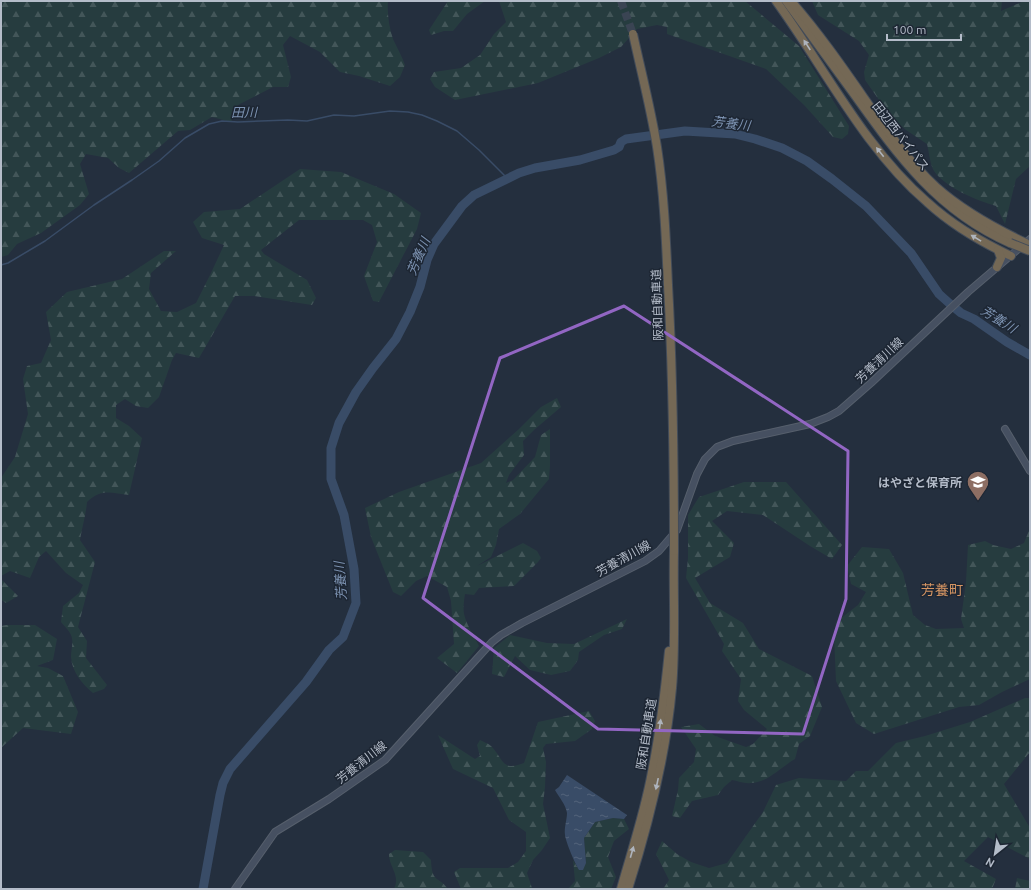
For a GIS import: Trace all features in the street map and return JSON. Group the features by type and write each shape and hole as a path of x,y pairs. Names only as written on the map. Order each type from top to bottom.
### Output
{"highway":[{"path":"776,1 802,37 865,133 898,173 926,202 951,222 980,241 1011,256"},
{"name":"田辺西バイパス","path":"786,1 878,128 921,181 959,213 987,231 1010,243 1030,250"},
{"path":"792,1 823,40 892,137 924,175 937,188 963,209 998,230 1028,241"},
{"name":"阪和自動車道","path":"628,889 654,798 667,732 673,680 674,579 670,344 665,234 657,147 633,34"},
{"path":"997,268 1001,258 998,250"},
{"name":"阪和自動車道","path":"621,889 645,803 657,744 669,653 674,579"}],"main road":[{"name":"芳養清川線","path":"235,889 274,832 329,799 385,760 492,642 522,623 645,560 659,551 677,530 696,474 705,459 717,447 733,441 810,424 839,411 871,383 965,294 1028,241"},
{"path":"1005,429 1030,471"}],"highlighted area":[{"path":"624,306 848,451 846,599 803,734 598,729 423,598 500,358"}],"green space":[{"path":"1,1 388,1 389,25 393,39 405,65 400,77 390,86 359,76 340,72 320,52 290,36 283,45 291,77 288,87 273,87 238,105 231,122 212,117 190,130 178,131 129,173 119,168 108,158 86,154 80,164 89,194 80,205 41,233 17,244 8,255 1,257"},
{"path":"448,1 485,1 467,14 453,31 444,31 431,35 429,30"},
{"path":"499,1 745,1 799,46 849,126 848,134 842,139 833,137 804,105 766,69 667,34 667,27 657,25 637,29 621,47 599,58 538,83 455,100 435,87 430,79 434,72 461,68 480,55 494,34 506,22"},
{"path":"812,1 1002,1 1001,11 1024,1 1030,1 1030,166 1016,179 1005,224 996,206 962,193 939,177 934,171 927,144 906,130 891,117 865,80 864,72 869,55 859,41 818,15"},
{"path":"300,169 341,172 394,194 421,213 417,229 379,302 373,301 364,276 377,242 372,225 363,220 299,220 261,250 264,254 307,280 316,298 312,305 254,296 235,296 199,358 176,353 172,360 159,397 148,408 136,406 125,399 116,405 116,418 129,426 142,438 129,495 107,492 97,495 87,502 80,540 95,562 78,627 87,641 86,658 107,685 104,689 93,693 81,682 73,668 71,657 72,638 69,631 61,622 63,606 79,593 83,585 66,573 46,551 39,557 30,578 10,571 1,576 1,478 15,457 28,414 23,379 27,366 41,363 51,340 46,312 67,292 122,279 164,251 176,251 151,273 149,289 161,311 177,312 196,303 224,245 202,238 193,222 204,212 240,209"},
{"path":"557,398 561,407 523,441 524,455 509,475 506,483 513,480 535,457 541,435 550,429 549,479 520,514 499,529 496,545 491,557 477,566 523,543 537,551 541,558 514,586 479,588 474,595 465,594 465,618 479,646 457,673 437,658 454,644 451,601 447,587 427,576 416,581 401,596 393,592 371,537 365,508 399,492 481,463 541,407"},
{"path":"744,482 786,482 842,545 832,559 763,515 727,511 712,521 734,543 730,557 695,578 710,603 743,623 759,649 812,676 822,707 810,736 799,744 795,759 768,778 757,782 746,783 732,780 718,795 692,801 680,818 672,816 679,778 694,762 696,749 681,727 699,724 715,736 746,747 753,744 767,729 744,710 738,701 741,679 722,651 724,644 686,578 688,558 688,515 699,497"},
{"path":"1030,528 1030,679 979,705 959,707 874,734 856,723 836,681 834,635 836,622 858,605 866,592 851,584 847,566 862,547 889,549 903,573 913,615 925,625 936,629 964,628 961,619 966,582 968,545 985,541 993,545 1011,549 1024,543"},
{"path":"1,579 18,596 6,603 1,600"},
{"path":"627,619 622,629 604,635 579,652 578,660 570,671 551,675 530,670 515,656 504,677 492,674 494,648 510,635 547,643 574,644"},
{"path":"35,625 57,639 53,660 37,666 48,668 63,676 78,712 71,734 23,728 1,748 1,708 3,706 1,702 1,626"},
{"path":"1025,698 1030,698 1030,752 1004,784 1030,828 1030,859 988,837 964,861 996,879 992,889 663,889 669,880 656,854 662,841 677,854 691,862 709,868 727,863 763,812 776,785 799,778 846,781 856,771 868,771 896,743 970,722"},
{"path":"589,711 595,721 592,729 575,741 546,744 543,748 546,762 543,804 550,838 533,860 527,873 532,888 536,889 461,889 454,872 460,868 508,868 518,862 526,851 526,832 509,820 493,788 453,769 438,735 475,759 480,756 477,745 480,740 491,746 504,763 511,766 524,763 538,722"},
{"path":"613,818 624,819 629,829 614,841 608,857 616,877 611,889 568,889 575,881 573,860 579,870 586,863 584,838 595,822"},
{"path":"395,850 423,852 431,860 434,876 448,889 394,889 396,880 389,854"},
{"path":"1017,878 1030,881 1030,889 1015,889"}],"water":[{"path":"567,775 627,815 624,819 613,818 595,822 584,838 586,863 583,870 579,870 567,843 565,826 567,813 564,804 555,790 559,787"}],"waterway":[{"name":"田川","path":"1,265 8,263 45,241 94,205 159,161 185,138 209,124 222,121 307,121 334,115 354,116 390,111 408,112 422,115 457,131 479,150 508,179"},
{"name":"芳養川","path":"203,889 220,795 223,783 230,769 306,682 329,650 343,637 356,603 354,569 344,515 331,479 331,448 339,423 356,392 396,339 410,312 420,287 427,260 434,244 462,206 474,195 519,173 535,168 580,160 614,150 626,139 685,131 735,134 755,139 782,148 807,161 832,179 866,206 911,253 939,294 949,303 961,313 974,319 1007,342 1030,355"}],"tunnel":[{"path":"621,1 633,34"}],"place":[{"name":"はやざと保育所","path":"978,502"}],"district":[{"name":"芳養町","path":"942,590"}]}
